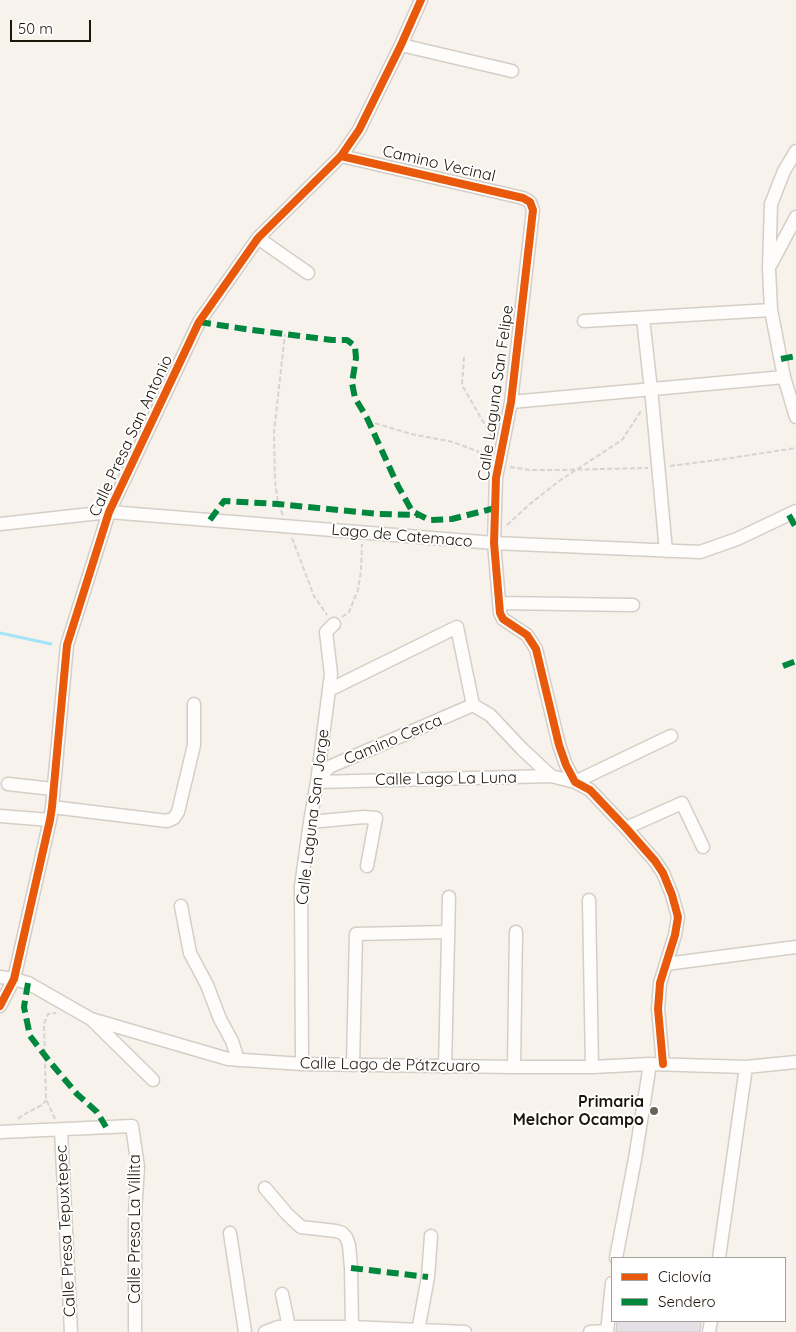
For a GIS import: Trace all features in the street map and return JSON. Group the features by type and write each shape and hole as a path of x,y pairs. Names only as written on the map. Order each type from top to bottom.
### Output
{"street":[{"name":"Calle Presa San Antonio","path":"0,1006 14,979 50,820 67,645 109,512 200,322 258,238 341,156 359,130 421,0"},
{"path":"401,45 512,71"},
{"path":"796,151 784,171 772,204 769,269 771,310 784,377 796,417"},
{"name":"Camino Vecinal","path":"341,156 523,198 530,202"},
{"name":"Calle Laguna San Felipe","path":"530,202 532,210 512,402 496,478 494,540 500,613 503,619 527,635 536,649 559,745 566,765 575,782"},
{"path":"769,269 796,217"},
{"path":"258,238 308,273"},
{"path":"584,321 771,310"},
{"path":"642,318 666,551"},
{"path":"512,402 651,394 784,377"},
{"name":"Lago de Catemaco","path":"0,524 109,512 363,532 700,552 737,539 796,511"},
{"path":"499,604 633,605"},
{"name":"Calle Laguna San Jorge","path":"302,1064 302,886 332,674 326,632 334,624"},
{"path":"330,690 457,627 473,705 490,715 551,776"},
{"path":"52,807 167,821 174,818 178,812 194,745 194,704"},
{"name":"Camino Cerca","path":"317,782 329,767 473,705"},
{"path":"575,782 671,736"},
{"name":"Calle Lago La Luna","path":"317,782 551,776 575,782"},
{"path":"575,782 590,790 664,872 672,895 678,916 675,935 660,983 658,1009 664,1064"},
{"path":"8,784 54,789"},
{"path":"626,828 682,803 703,847"},
{"path":"0,816 50,820"},
{"path":"310,822 364,817 376,818 367,866"},
{"path":"445,1067 449,898"},
{"path":"589,900 592,1067"},
{"path":"181,906 190,953 232,1041 238,1060"},
{"path":"353,1065 356,934 448,932"},
{"path":"514,1067 516,932"},
{"path":"666,964 796,947"},
{"name":"Calle Lago de Pátzcuaro","path":"0,977 28,983 91,1019 228,1060 302,1064 445,1067 592,1067 650,1064 746,1067 796,1062"},
{"path":"91,1019 153,1080"},
{"path":"616,1257 635,1159 650,1064"},
{"path":"720,1257 746,1067"},
{"name":"Calle Presa La Villita","path":"60,1130 132,1126 138,1167 135,1332"},
{"path":"1,1132 60,1130"},
{"name":"Calle Presa Tepuxtepec","path":"60,1130 71,1332"},
{"path":"265,1188 287,1214 302,1227 336,1231 346,1237 349,1245 351,1268 352,1327"},
{"path":"230,1233 245,1332"},
{"path":"414,1331 428,1277 431,1236"},
{"path":"590,1332 607,1332 611,1293"},
{"path":"282,1294 289,1327"},
{"path":"265,1332 289,1327 352,1327 465,1332"}],"path":[{"path":"284,334 274,432 275,481 278,504 314,596 334,624 349,612 358,590 363,532"},
{"path":"464,357 462,385 493,439 502,450"},
{"path":"494,540 530,504 622,440 651,394"},
{"path":"368,421 411,434 453,442 477,451 499,466"},
{"path":"56,1013 48,1014 44,1024 46,1099 60,1130"},
{"path":"1,1132 23,1115 42,1105 46,1099"}],"building":[{"path":"617,1322 701,1322 700,1332 616,1332"}],"waterway":[{"name":"Lago de Catemaco","path":"0,633 51,644"}],"marked path":[{"path":"199,322 332,340 347,340 355,346 356,358 352,383 355,398 367,418 398,486 412,511 429,520 452,519 495,508"},
{"path":"781,359 796,356"},
{"path":"210,520 224,501 278,504 378,514 418,515"},
{"path":"789,515 796,528"},
{"path":"783,666 796,661"},
{"path":"28,983 24,1007 30,1036 77,1094 97,1112 106,1127"},
{"path":"351,1268 428,1277"}],"cycle path":[{"path":"0,1006 14,979 50,820 67,645 109,512 199,322 258,238 341,156 359,130 421,0"},
{"path":"341,156 523,198 530,202 533,210 511,402 496,478 494,543 500,613 503,619 527,635 536,649 559,745 566,765 575,782 590,790 655,861 663,873 672,895 678,917 675,935 660,983 658,1009 663,1064"}],"place":[{"name":"Primaria Melchor Ocampo","path":"654,1111"}]}
